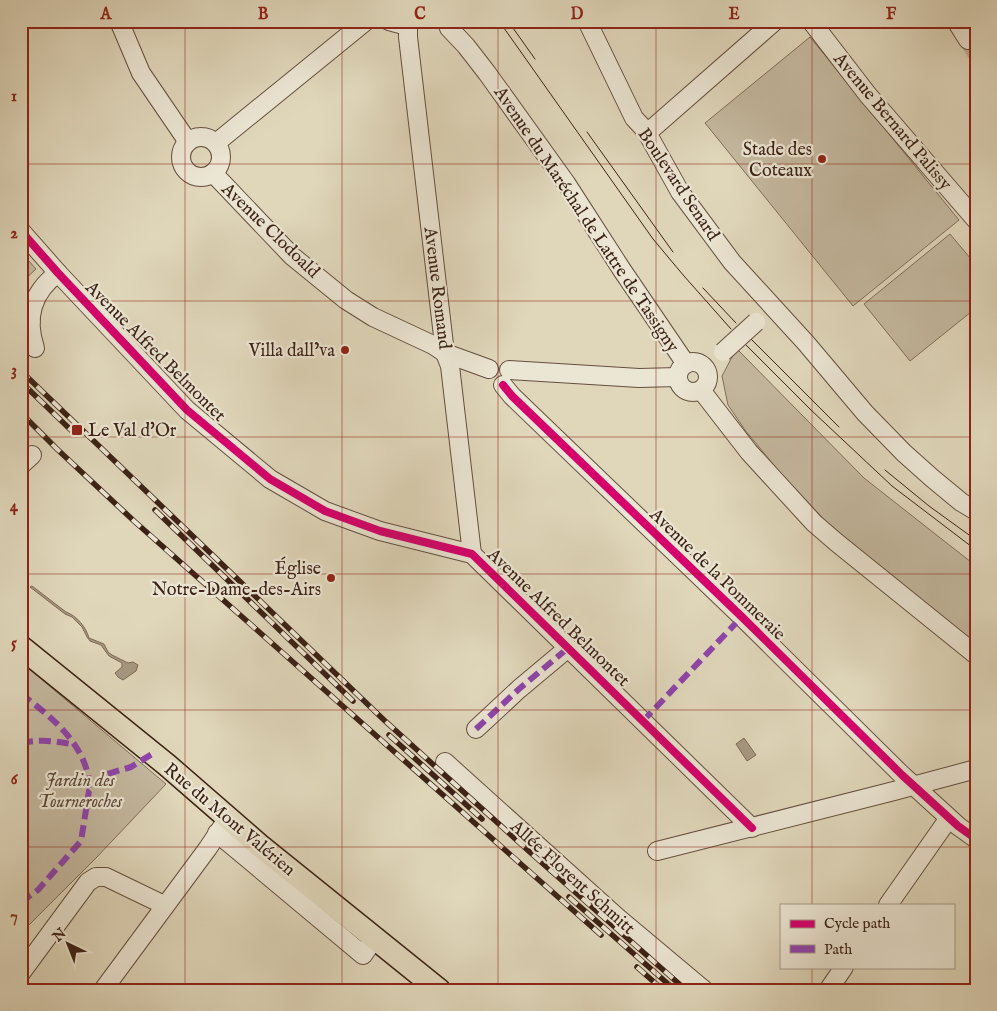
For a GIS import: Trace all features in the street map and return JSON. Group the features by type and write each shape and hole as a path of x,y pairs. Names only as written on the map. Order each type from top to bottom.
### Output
{"main road":[{"name":"Rue du Mont Valérien","path":"21,647 167,765 223,826 369,946 440,990"}],"street":[{"path":"119,21 141,73 188,142"},
{"path":"216,143 366,21"},
{"path":"389,21 400,24 409,22"},
{"name":"Avenue du Maréchal de Lattre de Tassigny","path":"432,21 442,28 448,25 466,46 566,183 622,270 682,371"},
{"name":"Boulevard Senard","path":"587,21 634,118 646,131 680,192 732,262 763,315 795,331 865,413 904,453 961,502 976,511"},
{"path":"646,131 654,127 775,21"},
{"name":"Avenue Bernard Palissy","path":"811,21 868,96 976,220"},
{"path":"956,21 968,40"},
{"name":"Avenue Romand","path":"409,22 408,37 445,354 450,366 472,554"},
{"path":"200,137 216,143 220,148 221,156 220,163 213,173 206,176 196,176 185,169 182,163 182,154 188,142 200,137"},
{"name":"Avenue Clodoald","path":"213,173 292,256 346,300 373,317 433,345 445,354 488,369 494,364 504,364 506,378"},
{"name":"Avenue Alfred Belmontet","path":"21,231 187,410 270,479 325,511 380,531 472,554 752,828"},
{"path":"35,348 30,334 32,307 46,282 58,273"},
{"path":"705,368 763,315"},
{"path":"506,378 530,370 639,378 682,371 696,362 705,368 708,380 701,390 697,392 688,391 680,386 682,371"},
{"name":"Avenue de la Pommeraie","path":"506,378 519,403 949,818 976,839"},
{"path":"701,390 749,452 814,523 976,655"},
{"path":"476,729 519,689 568,648"},
{"name":"Allée Florent Schmitt","path":"445,762 618,918 704,990"},
{"path":"657,851 976,769"},
{"path":"889,904 949,818"},
{"path":"103,990 223,826"},
{"path":"21,972 88,882 96,877 106,877 164,905"},
{"path":"829,989 843,968"},
{"path":"118,971 122,990"}],"green space":[{"name":"Stade des Coteaux","path":"810,37 959,220 853,306 705,123"},
{"path":"950,234 976,265 976,308 910,361 864,304"},
{"path":"21,252 36,269 21,283"},
{"path":"738,350 864,478 976,566 976,648 842,539 778,470 745,430 728,405 722,376"},
{"name":"Jardin des Tourneroches","path":"21,662 166,784 21,933"}],"shaded area":[{"path":"32,586 77,619 89,638 104,644 112,655 128,663 133,662 138,665 136,671 123,680 118,677 115,673 122,667 122,663 109,656 101,645 90,641 82,627 72,617 65,614 30,587"},
{"path":"744,738 756,755 747,761 736,744"}],"tunnel":[{"path":"968,40 976,53"}],"tram line":[{"path":"499,21 653,239 731,329"},
{"path":"508,21 535,59"},
{"path":"587,132 673,252"},
{"path":"703,288 736,323"},
{"path":"749,337 839,427"},
{"path":"744,343 811,410 892,486 976,550"},
{"path":"885,470 929,506 976,540"}],"railway":[{"path":"21,371 384,720 686,990"},
{"path":"21,382 73,432"},
{"path":"21,413 134,521 601,935"},
{"path":"155,510 353,701"},
{"path":"389,735 482,819"},
{"path":"569,897 675,990"},
{"path":"637,967 663,990"}],"marked path":[{"path":"643,721 736,623"},
{"path":"476,729 519,689 568,648"},
{"path":"21,694 51,718 77,748 88,773 89,791"},
{"path":"21,743 48,741 75,745"},
{"path":"21,902 38,890 81,841 89,791 107,774 131,767 152,754"}],"cycle path":[{"path":"21,231 187,410 270,479 325,511 380,531 472,554 752,828"},
{"path":"503,385 512,396 742,617 902,775 958,826 976,839"}],"place":[{"name":"Stade des Coteaux","path":"822,159"},
{"name":"Villa dall’va","path":"345,350"},
{"name":"Le Val d'Or","path":"77,430"},
{"name":"Église Notre-Dame-des-Airs","path":"331,578"}]}
